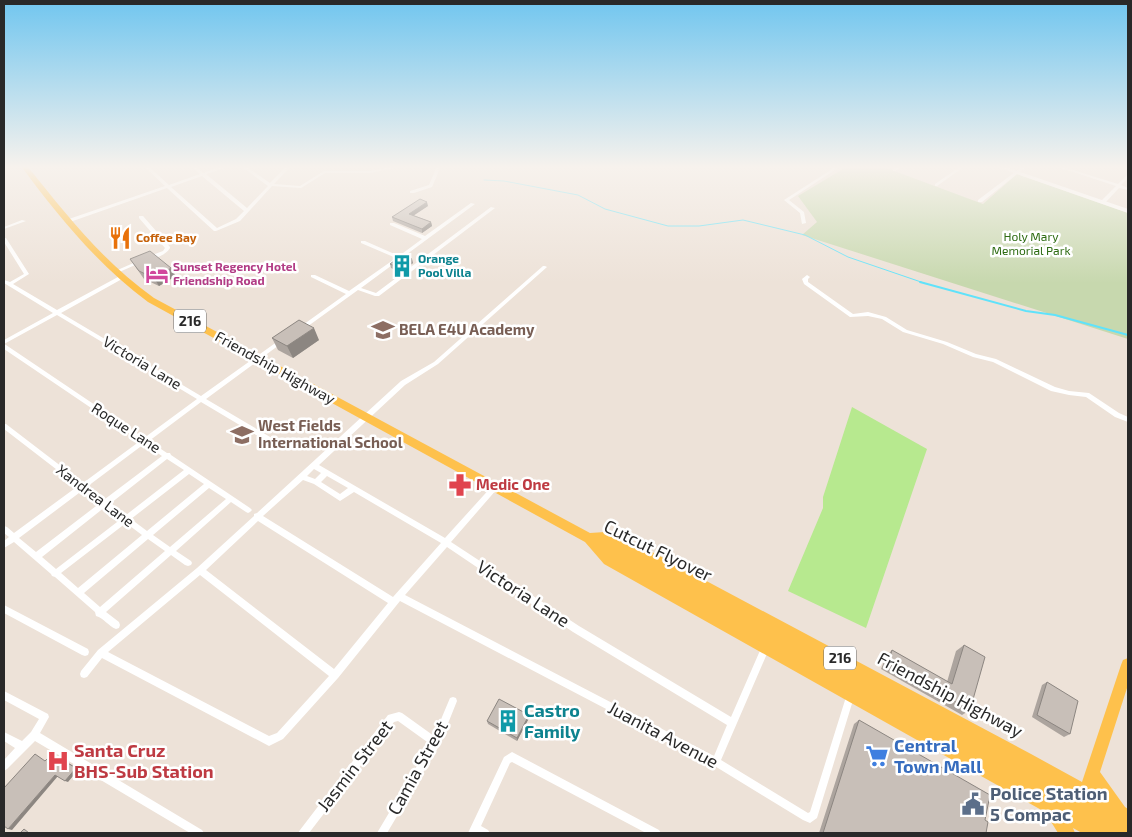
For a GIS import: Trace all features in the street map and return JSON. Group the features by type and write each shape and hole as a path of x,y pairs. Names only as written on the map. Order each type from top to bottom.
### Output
{"main road":[{"name":"Friendship Highway","path":"56,205 102,261 117,275 151,300 589,538 608,560 1042,802 1073,830"},
{"name":"Friendship Highway","path":"589,538 604,537 620,541 1086,792 1127,821"},
{"name":"Cutcut Flyover","path":"589,538 1040,778 1127,821"},
{"name":"Cutcut Flyover","path":"620,554 1113,833"},
{"path":"846,694 836,678 840,667 850,664"},
{"path":"1097,833 1073,830 1128,664"},
{"path":"984,770 990,768 995,762 994,747 989,739"},
{"path":"1093,774 1127,821"}],"street":[{"path":"68,221 114,205"},
{"path":"188,205 216,230 238,220 251,205"},
{"path":"240,205 246,210"},
{"path":"293,334 472,205"},
{"path":"793,205 802,212 804,223"},
{"path":"1112,205 1128,211"},
{"path":"357,288 377,295 493,208"},
{"path":"4,344 117,275 168,250 141,216"},
{"path":"4,228 24,221"},
{"path":"392,224 425,238"},
{"path":"4,239 27,274 10,284"},
{"path":"364,242 398,257"},
{"path":"84,674 101,653 200,570 407,380 436,363 545,267"},
{"path":"313,276 349,293"},
{"path":"808,277 805,279 806,283 852,316 868,314 884,318 905,331 945,343 975,356 994,360 1053,389 1087,395 1116,415 1128,420"},
{"name":"Victoria Lane","path":"4,280 280,446"},
{"path":"4,545 286,338"},
{"name":"Roque Lane","path":"4,344 64,388 146,440 248,510"},
{"name":"Xandrea Lane","path":"4,426 125,519 188,563"},
{"path":"36,557 168,455"},
{"name":"Victoria Lane","path":"313,465 325,474 446,544 576,628 732,723"},
{"path":"56,574 189,470"},
{"path":"316,482 325,474"},
{"path":"301,476 316,482 340,498 352,489"},
{"path":"78,593 209,484"},
{"path":"101,653 269,741 280,736 335,675 397,599 495,487"},
{"path":"100,613 231,498"},
{"path":"257,516 397,599"},
{"path":"4,529 116,625"},
{"path":"200,570 335,675"},
{"name":"Juanita Avenue","path":"397,599 716,762 810,818 814,815 846,694"},
{"path":"4,609 85,652"},
{"path":"716,762 765,649"},
{"path":"4,695 46,717 34,735 4,766"},
{"name":"Camia Street","path":"382,833 436,743 453,701"},
{"name":"Jasmin Street","path":"303,833 391,718 399,716 436,743"},
{"path":"34,735 199,833"},
{"path":"4,736 23,747"},
{"path":"485,833 475,830 507,760 512,757 518,758 656,833"}],"green space":[{"name":"Holy Mary Memorial Park","path":"805,205 1105,205 1128,213 1128,339 802,235 817,222"},
{"path":"852,407 927,449 866,628 788,591 823,508 823,497"}],"building":[{"path":"411,205 422,205 409,214 431,222 422,229 392,217"},
{"path":"150,251 171,268 154,278 139,271 130,259"},
{"path":"402,255 412,259 400,268 390,264"},
{"path":"299,320 314,328 287,346 272,338"},
{"path":"964,645 985,657 970,710 888,664 892,650 952,684"},
{"path":"1047,682 1078,701 1070,734 1037,715"},
{"name":"Castro Family","path":"499,699 529,715 517,738 487,721"},
{"name":"Central Town Mall","path":"859,720 990,795 985,820 988,822 986,833 823,833"},
{"path":"35,754 45,761 52,754 76,768 65,781 55,775 8,829 4,826 4,788"},
{"path":"24,829 29,833 20,833"}],"waterway":[{"path":"597,205 605,209 668,226 699,226 743,220 805,235 848,257 924,283"},
{"path":"920,282 1026,311 1055,315 1128,335"}],"place":[{"name":"Coffee Bay","path":"120,238"},
{"name":"Orange Pool Villa","path":"402,266"},
{"name":"Sunset Regency Hotel Friendship Road","path":"157,274"},
{"name":"BELA E4U Academy","path":"383,330"},
{"name":"West Fields International School","path":"242,435"},
{"name":"Medic One","path":"460,485"},
{"name":"Castro Family","path":"508,721"},
{"name":"Central Town Mall","path":"877,756"},
{"name":"Santa Cruz BHS-Sub Station","path":"58,761"},
{"name":"Police Station 5 Compac","path":"973,804"}]}
